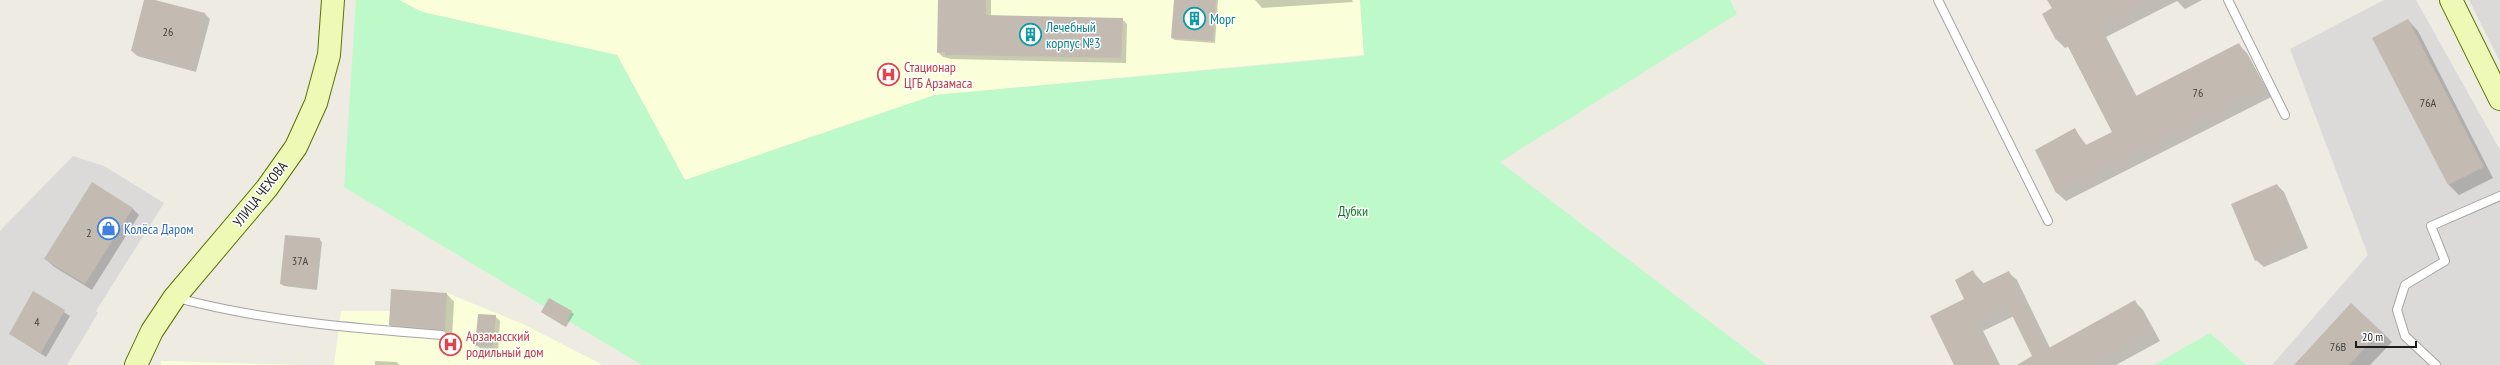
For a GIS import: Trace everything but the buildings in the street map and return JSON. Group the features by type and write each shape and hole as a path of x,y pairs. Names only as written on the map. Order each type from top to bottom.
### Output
{"street":[{"name":"УЛИЦА ЧЕХОВА","path":"136,365 152,331 174,298 266,188 296,147 316,103 329,55 333,0"},
{"path":"2451,0 2500,98"}],"lane":[{"path":"1938,0 2048,221"},
{"path":"2228,0 2285,116"},
{"path":"2436,365 2405,336 2397,310 2405,285 2445,261 2431,226 2500,196"},
{"path":"174,298 221,310 324,325 442,335"}],"shaded area":[{"name":"Стационар ЦГБ Арзамаса","path":"399,0 1360,0 1364,55 935,95 685,180 617,55 422,12"},
{"path":"2384,0 2416,0 2500,150 2500,365 2272,365 2368,255 2290,49"},
{"path":"2469,0 2500,0 2500,62"},
{"path":"73,156 104,166 164,203 96,311 98,313 67,365 0,365 0,231"},
{"name":"Арзамасский родильный дом","path":"391,289 447,293 523,324 603,365 334,365 341,311 390,311"},
{"path":"161,361 300,365 161,365"}],"green space":[{"name":"Дубки","path":"356,0 399,0 422,12 617,55 685,180 935,95 1364,56 1360,0 1730,0 1737,14 1500,162 1767,365 642,365 344,187"},
{"path":"2210,333 2246,365 2154,365"}],"place":[{"name":"Морг","path":"1194,19"},
{"name":"Лечебный корпус №3","path":"1030,35"},
{"name":"Стационар ЦГБ Арзамаса","path":"889,75"},
{"name":"Колёса Даром","path":"109,229"},
{"name":"Арзамасский родильный дом","path":"450,344"}]}
